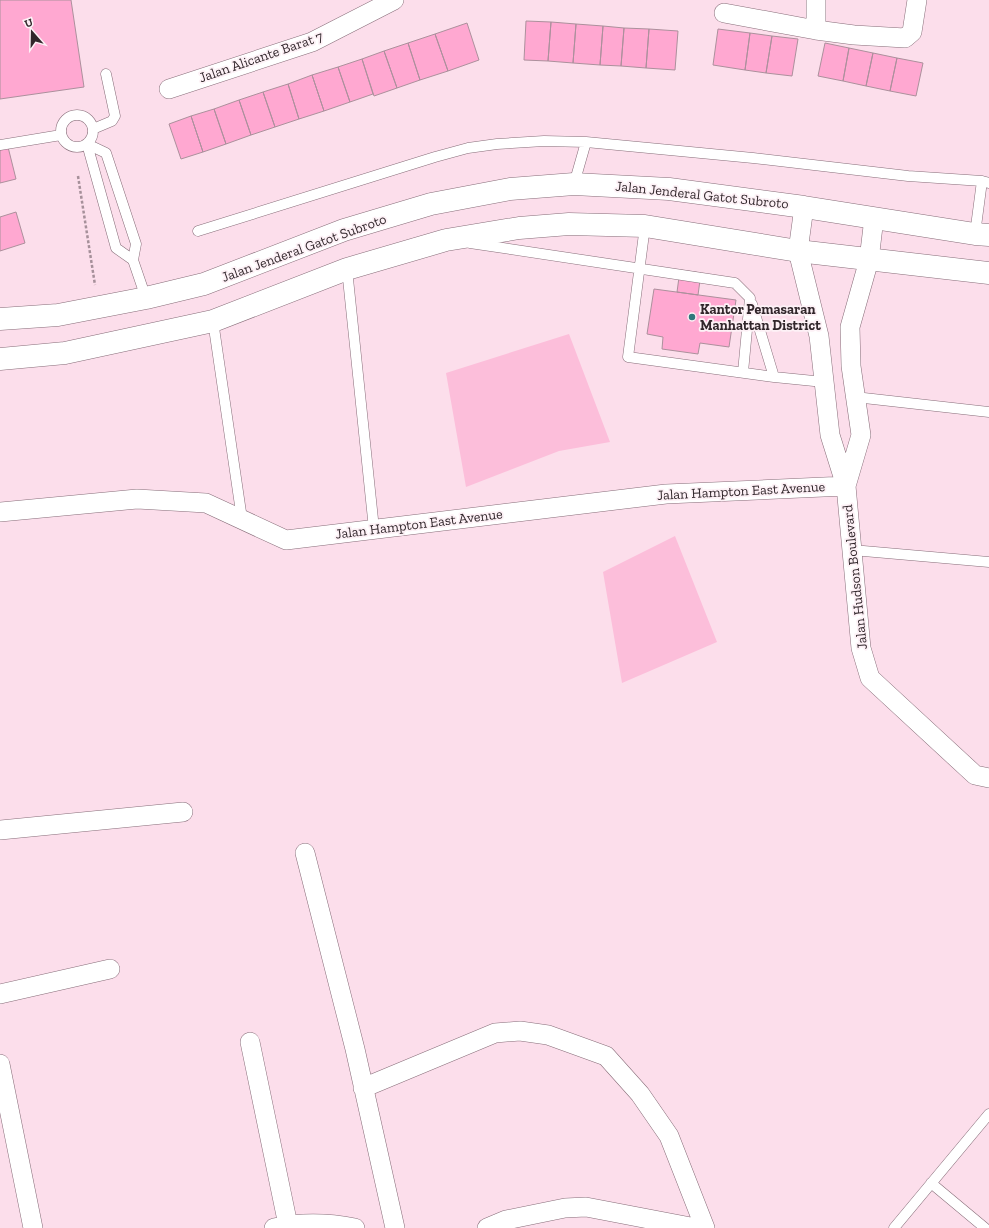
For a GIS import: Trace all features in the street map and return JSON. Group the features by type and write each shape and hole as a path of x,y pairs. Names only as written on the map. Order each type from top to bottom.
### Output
{"street":[{"name":"Jalan Alicante Barat 7","path":"169,89 312,42 394,0"},
{"path":"816,0 816,30"},
{"path":"724,13 854,36 905,38 912,32 918,0"},
{"name":"Jalan Jenderal Gatot Subroto","path":"0,319 58,315 146,298 204,284 344,230 431,204 510,189 574,184 669,189 804,206 982,234"},
{"path":"798,251 804,206"},
{"name":"Jalan Hudson Boulevard","path":"846,486 861,435 851,366 850,327 869,260 874,218"},
{"path":"0,359 65,353 213,321 347,269 446,240 519,228 569,224 645,226 798,251 989,273"},
{"name":"Jalan Hudson Boulevard","path":"798,251 819,336 830,435 846,486 861,648 870,678 975,775 989,778"},
{"name":"Jalan Hampton East Avenue","path":"0,512 137,499 206,503 286,540 666,494 846,486"},
{"path":"0,830 183,812"},
{"path":"305,853 355,1049 395,1228"},
{"path":"0,994 110,969"},
{"path":"363,1088 495,1033 520,1031 548,1035 606,1056 640,1094 669,1136 706,1228"},
{"path":"250,1042 281,1226 332,1224 355,1228"},
{"path":"0,1064 33,1228"},
{"path":"487,1228 506,1220 565,1208 586,1207 696,1228"}],"lane":[{"path":"93,129 112,121 115,116 106,74"},
{"path":"75,115 84,116 91,121 93,129 92,138 87,144 79,147 73,147 68,145 61,135 61,128 67,118 75,115"},
{"path":"0,145 61,135"},
{"path":"198,231 468,148 544,141 586,142 753,158 908,176 985,182 982,234"},
{"path":"574,184 586,142"},
{"path":"87,144 116,248 133,260"},
{"path":"87,144 106,153 136,244 133,260 146,298"},
{"path":"645,226 628,357 774,377 824,382"},
{"path":"446,240 735,283 750,298 774,377"},
{"path":"347,269 374,529"},
{"path":"743,372 750,298"},
{"path":"213,321 242,519"},
{"path":"855,397 989,412"},
{"path":"852,550 989,562"},
{"path":"894,1228 989,1114"},
{"path":"931,1183 985,1228"}],"path":[{"path":"73,147 99,307"}],"shaded area":[{"path":"569,334 610,442 559,451 466,487 446,373"},
{"path":"675,536 717,642 622,683 603,572"}],"building":[{"path":"0,0 71,0 84,87 0,99"},
{"path":"526,21 551,22 548,61 524,60"},
{"path":"551,22 576,24 573,63 548,61"},
{"path":"467,23 479,60 448,71 435,34"},
{"path":"576,24 603,26 600,65 573,63"},
{"path":"603,26 624,28 621,66 600,65"},
{"path":"624,28 649,29 646,68 621,66"},
{"path":"649,29 678,31 675,70 646,68"},
{"path":"718,29 750,33 745,70 713,65"},
{"path":"750,33 772,36 766,73 745,70"},
{"path":"435,34 448,71 420,80 408,43"},
{"path":"772,36 798,39 792,76 766,73"},
{"path":"408,43 420,80 397,88 384,51"},
{"path":"825,43 849,48 843,81 818,76"},
{"path":"849,48 873,53 866,86 843,81"},
{"path":"384,51 397,88 374,96 362,59"},
{"path":"873,53 897,58 890,91 866,86"},
{"path":"897,58 923,63 916,96 890,91"},
{"path":"362,59 373,94 350,102 338,67"},
{"path":"338,67 350,102 324,111 312,75"},
{"path":"312,75 324,111 299,119 288,84"},
{"path":"288,84 299,119 275,127 263,92"},
{"path":"263,92 275,127 251,135 239,100"},
{"path":"239,100 251,135 226,144 214,109"},
{"path":"214,109 226,144 203,152 191,116"},
{"path":"191,116 203,152 181,159 169,124"},
{"path":"8,147 16,179 0,183 0,149"},
{"path":"16,212 25,243 0,251 0,217"},
{"path":"680,270 701,273 698,295 677,292"},
{"name":"Kantor Pemasaran Manhattan District","path":"654,289 736,300 729,347 700,343 698,354 662,349 663,337 647,334"}],"place":[{"name":"Kantor Pemasaran Manhattan District","path":"692,317"}]}
